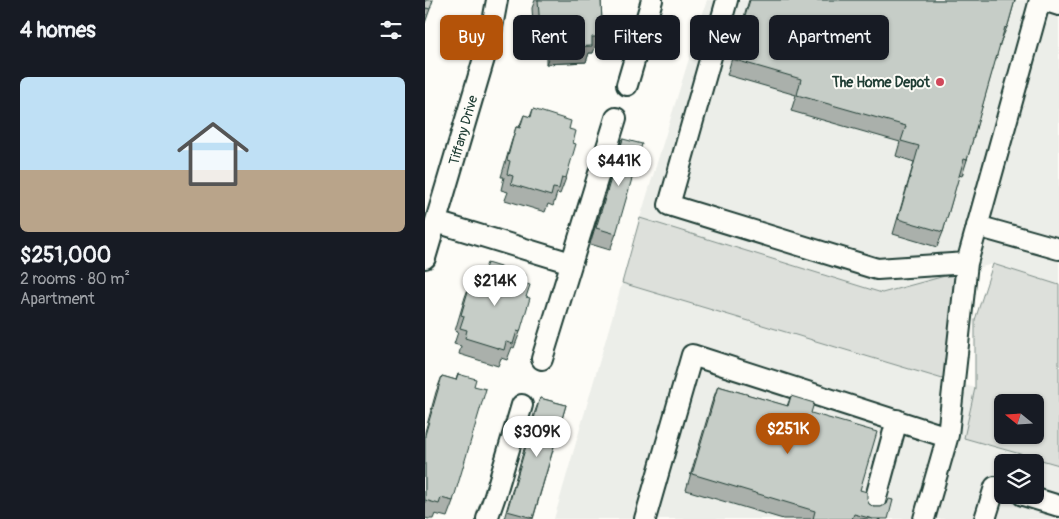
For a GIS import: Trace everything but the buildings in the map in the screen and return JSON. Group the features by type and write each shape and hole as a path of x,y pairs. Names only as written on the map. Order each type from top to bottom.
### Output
{"street":[{"name":"Tiffany Drive","path":"425,258 490,38 497,0"},
{"path":"627,85 652,0"},
{"path":"727,0 669,205 877,269 967,263"},
{"path":"924,519 947,436 967,263 1041,0 1059,5"},
{"path":"542,359 616,118"},
{"path":"436,222 571,263"},
{"path":"977,226 1059,249"},
{"path":"645,519 692,355 947,436"},
{"path":"487,519 522,405"},
{"path":"872,512 897,420"},
{"path":"985,519 994,490"},
{"path":"1044,501 1059,506"}],"shaded area":[{"path":"707,0 1059,0 1059,285 993,264 882,293 640,218 690,55 690,60 759,60 759,15 702,15"},
{"path":"640,218 882,293 956,273 946,380 622,283"},
{"path":"993,264 1059,285 1059,465 1044,461 1044,454 1020,454 964,438 975,388 975,320"},
{"path":"622,283 975,388 964,438 1020,454 994,454 994,504 1044,504 1044,461 1059,465 1059,519 554,519"}],"place":[{"name":"The Home Depot","path":"940,82"}]}
